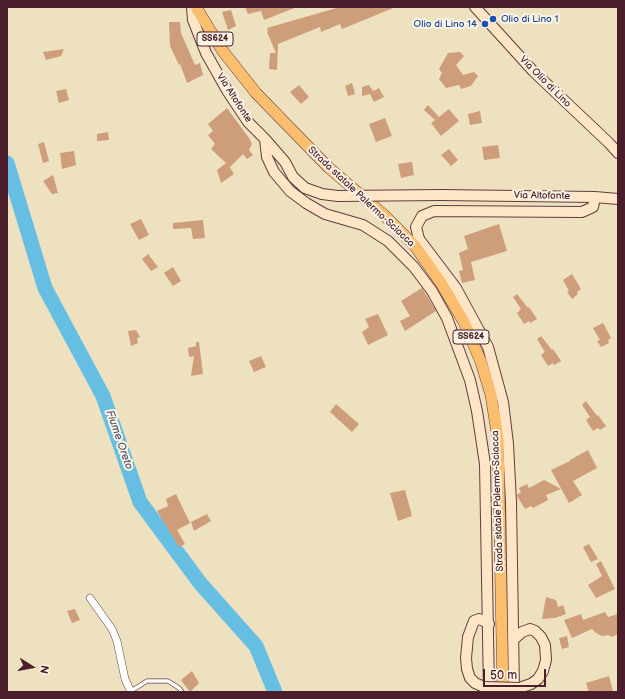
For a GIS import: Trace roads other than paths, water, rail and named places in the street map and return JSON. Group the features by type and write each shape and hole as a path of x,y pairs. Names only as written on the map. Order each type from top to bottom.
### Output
{"main road":[{"name":"Via Altofonte","path":"192,7 193,20 206,53 228,92 248,122 285,162 293,177 305,188 322,194 338,196 441,195 595,197 618,199"},
{"name":"Strada statale Palermo-Sciacca","path":"196,7 222,50 261,98 328,168 384,215 415,246 441,283 464,322 481,362 491,395 498,439 503,692"},
{"name":"Via Olio di Lino","path":"475,7 533,70 609,143 618,154"},
{"path":"265,139 267,157 274,172 290,191 306,203 325,214 363,225 388,241 414,267 432,291 447,318 470,380 482,437 485,464 489,624 486,690"},
{"path":"516,690 513,640 511,502 508,444 503,402 488,347 456,288 418,239 416,227 422,216 434,211 582,212 593,207 595,197"},
{"path":"489,624 484,620 479,619 474,621 468,637 466,658 467,669 470,678 475,683 486,690 516,690 531,684 538,679 543,671 546,660 545,645 541,637 535,631 530,629 522,632 513,640"}],"street":[{"path":"90,598 112,629 117,641 125,679 131,692"}],"lane":[{"path":"131,692 147,681 168,681 179,688 182,692"}],"waterway":[{"name":"Fiume Oreto","path":"7,163 45,288 103,396 140,502 200,583 256,646 275,692"}],"place":[{"name":"Olio di Lino 1","path":"493,19"},
{"name":"Olio di Lino 14","path":"485,24"}]}
